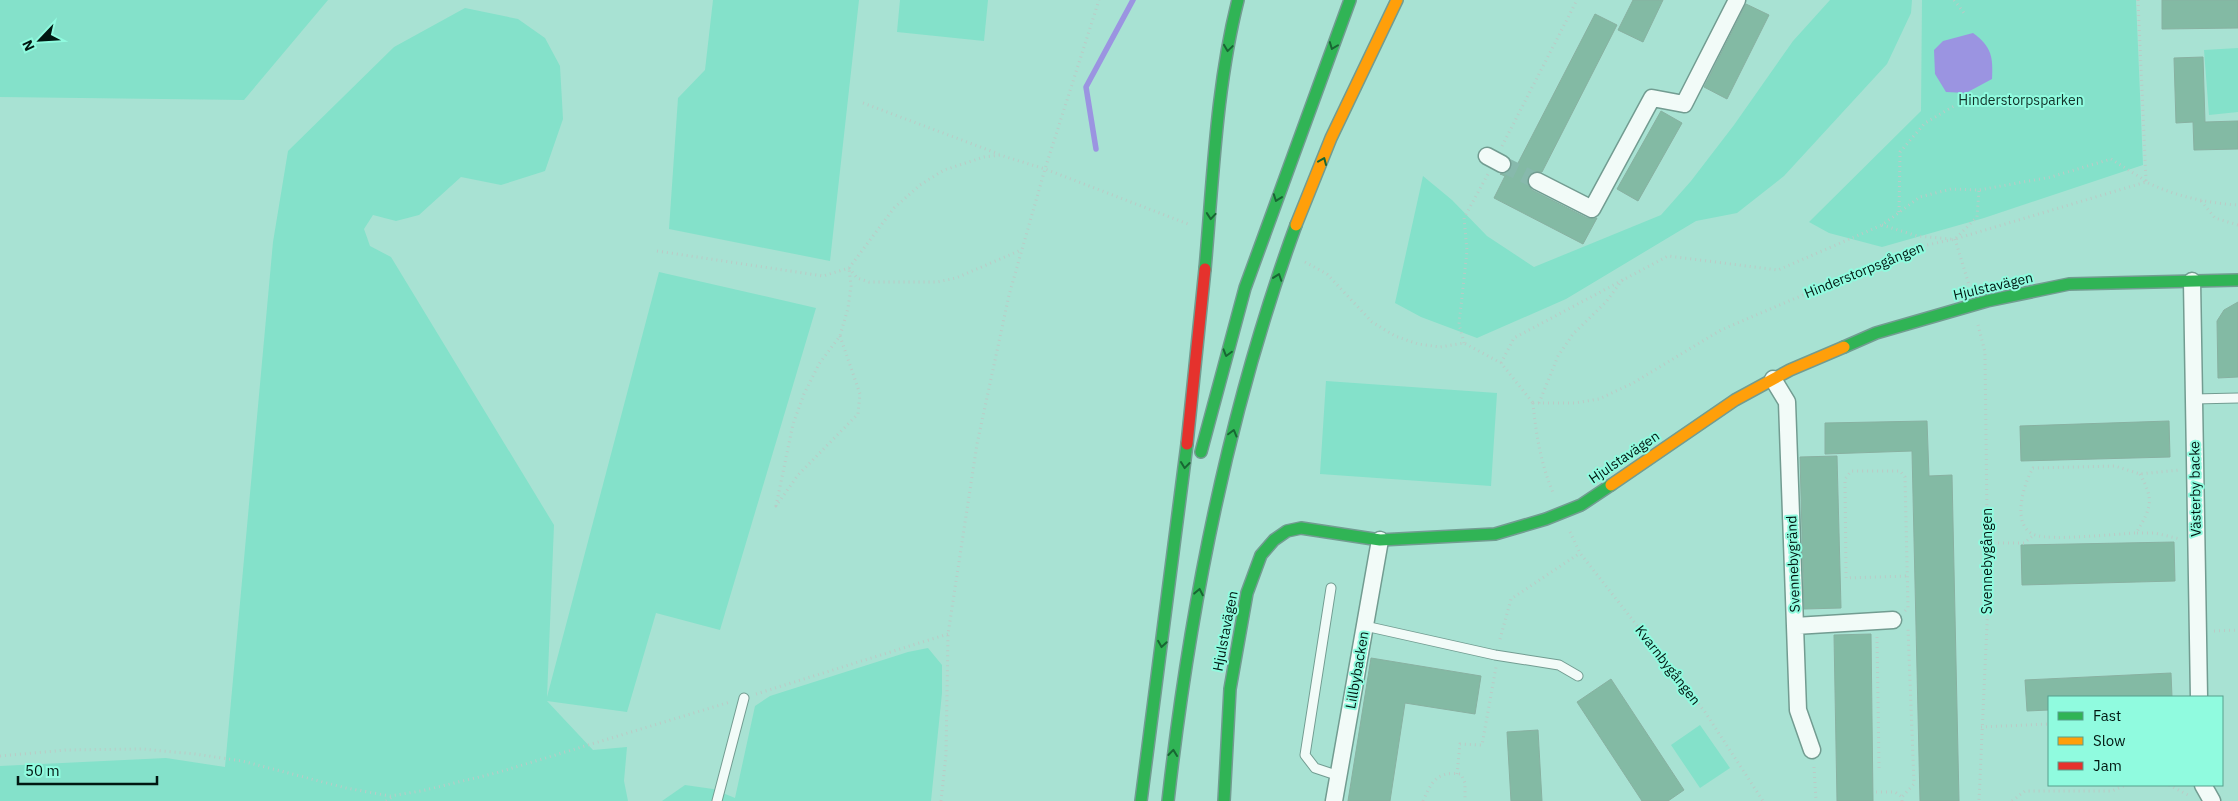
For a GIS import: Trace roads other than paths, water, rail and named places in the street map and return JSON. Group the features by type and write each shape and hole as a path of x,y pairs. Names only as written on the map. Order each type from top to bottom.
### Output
{"main road":[{"path":"1141,801 1148,735 1169,595 1193,394 1229,36 1238,0"},
{"path":"1198,463 1245,288 1350,0"},
{"path":"1363,68 1387,0"},
{"path":"1168,801 1174,737 1197,599 1224,468 1271,298 1297,222 1363,68 1397,0"},
{"name":"Hjulstavägen","path":"1224,801 1230,689 1246,593 1261,555 1274,540 1287,531 1301,528 1380,540 1495,534 1581,505 1736,400 1773,379 1876,333 1987,302 2069,284 2238,280"},
{"path":"1169,595 1194,482"}],"street":[{"path":"1537,181 1592,208 1652,98 1684,104 1736,0"},
{"name":"Västerby backe","path":"2192,281 2199,696"},
{"name":"Svennebygränd","path":"1773,379 1787,402 1798,710 1812,750"},
{"name":"Lillbybacken","path":"1334,801 1380,540"},
{"path":"1795,626 1893,620"},
{"path":"2204,786 2212,801"}],"lane":[{"path":"2194,400 2238,398"},
{"path":"1331,588 1305,755 1315,768 1339,776"},
{"path":"1364,626 1497,655 1559,665 1578,676"},
{"path":"717,801 744,698"}],"waterway":[{"path":"1096,149 1086,87 1133,0"}],"tunnel":[{"path":"1502,164 1537,181"}],"park label":[{"name":"Hinderstorpsparken","path":"2021,100"}]}
